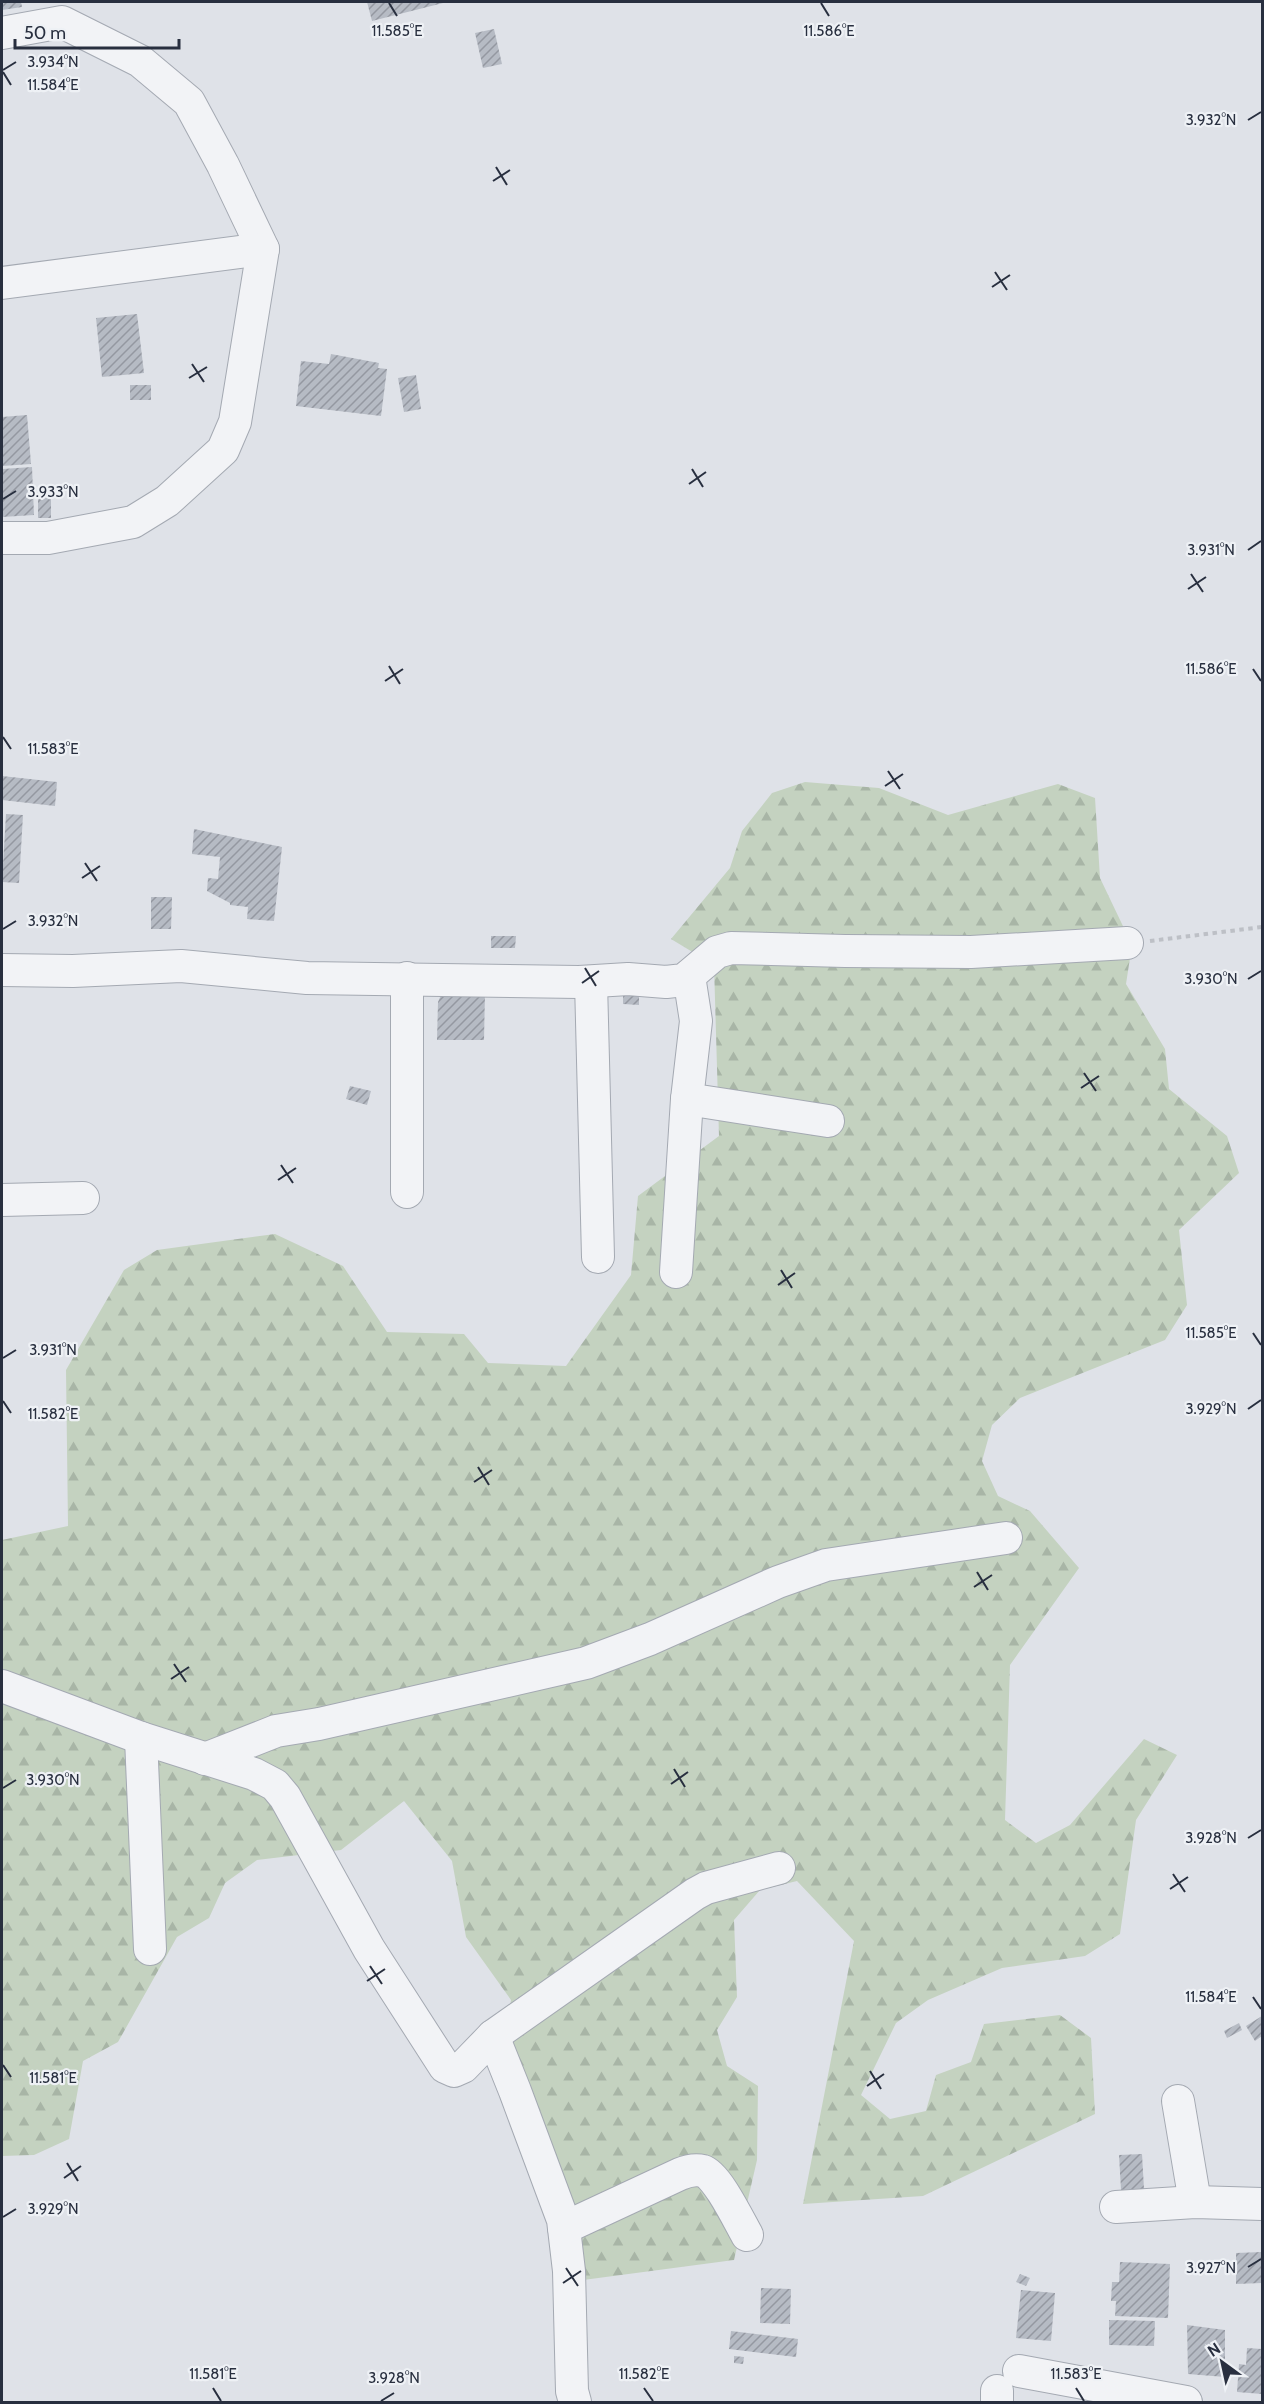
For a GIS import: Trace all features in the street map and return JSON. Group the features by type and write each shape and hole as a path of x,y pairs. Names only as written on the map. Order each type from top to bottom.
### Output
{"street":[{"path":"2,33 62,22 140,61 189,102 224,165 263,249 235,422 223,450 167,501 133,522 48,538 2,538"},
{"path":"2,283 263,249"},
{"path":"2,970 73,971 181,966 307,978 677,981 689,976 717,952 731,948 971,952 1127,944"},
{"path":"676,1272 687,1099 696,1022 689,976"},
{"path":"407,978 407,1192"},
{"path":"591,982 598,1257"},
{"path":"687,1099 828,1121"},
{"path":"2,1200 83,1198"},
{"path":"206,1759 276,1731 318,1724 586,1663 650,1639 778,1582 826,1565 1006,1538"},
{"path":"2,1686 141,1738 254,1774 275,1785 285,1797 369,1949 445,2067 454,2071 463,2067 493,2036 695,1894 706,1888 779,1868"},
{"path":"141,1738 150,1949"},
{"path":"493,2036 559,2206 564,2228 569,2271 572,2391 575,2403"},
{"path":"1178,2101 1196,2202"},
{"path":"564,2228 680,2174 696,2170 706,2171 715,2180 747,2235"},
{"path":"1116,2207 1196,2202 1263,2204"},
{"path":"1004,2388 1186,2403"}],"path":[{"path":"1127,944 1263,927"}],"green space":[{"path":"805,782 879,788 948,815 1058,784 1095,798 1100,878 1132,945 1126,984 1165,1049 1169,1089 1227,1136 1239,1173 1179,1230 1187,1305 1165,1340 1020,1398 992,1425 982,1461 998,1496 1030,1511 1079,1568 1010,1665 1005,1820 1036,1843 1070,1825 1144,1739 1177,1755 1136,1820 1120,1934 1085,1956 1002,1968 928,2000 896,2023 861,2095 890,2119 926,2111 936,2075 971,2062 984,2024 1060,2015 1091,2038 1095,2114 923,2196 803,2204 854,1941 797,1881 760,1890 734,1920 737,1997 717,2030 727,2066 758,2086 757,2160 734,2260 553,2284 575,2207 498,2078 511,2000 466,1937 452,1861 404,1801 341,1850 257,1860 225,1883 209,1918 177,1937 118,2042 83,2061 69,2139 34,2155 2,2156 2,1540 68,1526 66,1370 124,1270 157,1250 275,1234 343,1266 387,1332 464,1334 488,1363 566,1366 631,1275 638,1196 719,1136 714,965 671,939 730,868 742,831 772,793"}],"building":[{"path":"2,2 21,2 22,7 2,10"},
{"path":"367,2 447,2 372,21"},
{"path":"494,29 502,64 483,68 475,33"},
{"path":"137,314 144,373 102,377 96,318"},
{"path":"331,354 379,363 378,368 387,369 381,416 296,406 301,361 329,364"},
{"path":"416,375 421,409 404,412 398,378"},
{"path":"130,385 151,385 151,400 130,400"},
{"path":"27,415 31,464 2,466 2,417"},
{"path":"32,467 34,515 2,517 2,469"},
{"path":"38,491 51,491 51,518 38,518"},
{"path":"2,776 57,782 55,806 2,800"},
{"path":"6,814 23,815 19,883 2,882"},
{"path":"194,829 282,847 274,921 247,919 248,907 230,905 207,891 208,878 218,879 220,857 192,854"},
{"path":"151,897 172,897 171,929 151,929"},
{"path":"491,936 516,936 515,948 491,948"},
{"path":"623,992 639,993 639,1005 623,1004"},
{"path":"485,993 484,1040 437,1040 438,1002 441,995"},
{"path":"350,1086 371,1091 367,1105 346,1099"},
{"path":"1262,2016 1262,2036 1255,2041 1246,2026"},
{"path":"1239,2023 1242,2030 1227,2038 1224,2031"},
{"path":"1142,2154 1144,2189 1121,2190 1119,2155"},
{"path":"1262,2252 1262,2283 1236,2284 1236,2253"},
{"path":"1120,2262 1170,2264 1168,2318 1115,2316 1116,2301 1111,2301 1112,2282 1119,2282"},
{"path":"1020,2274 1030,2278 1026,2286 1016,2282"},
{"path":"761,2288 791,2289 790,2324 760,2323"},
{"path":"1021,2290 1055,2293 1051,2341 1016,2338"},
{"path":"1109,2320 1155,2321 1154,2346 1109,2345"},
{"path":"1187,2325 1225,2330 1225,2377 1188,2374"},
{"path":"731,2331 798,2339 796,2357 729,2349"},
{"path":"1247,2348 1262,2349 1262,2394 1237,2392 1239,2364 1246,2365"},
{"path":"734,2356 744,2357 743,2364 734,2363"}]}
